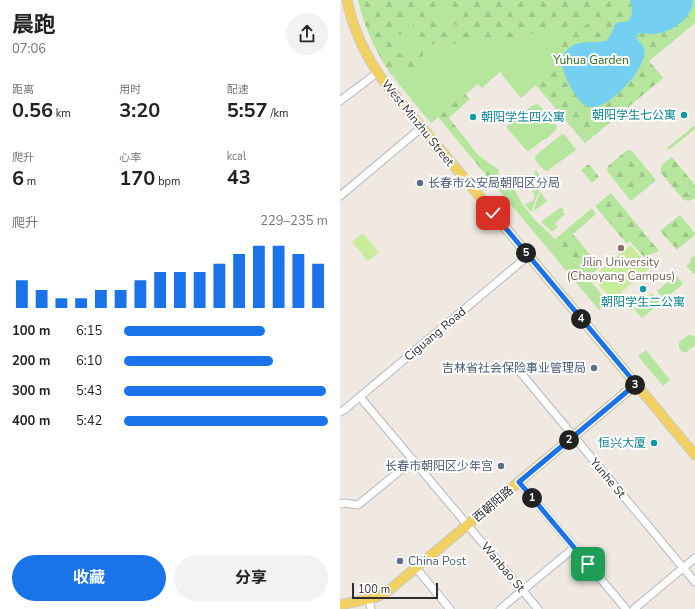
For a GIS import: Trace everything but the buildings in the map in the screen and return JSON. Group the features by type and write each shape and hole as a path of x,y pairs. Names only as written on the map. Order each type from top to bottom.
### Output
{"main road":[{"name":"West Minzhu Street","path":"347,0 356,32 368,58 392,93 695,455"},
{"name":"西朝阳路","path":"340,605 369,599 384,594 636,384"}],"street":[{"path":"340,101 377,73"},
{"path":"340,196 421,128"},
{"name":"Ciguang Road","path":"340,412 360,397 528,256"},
{"name":"Yunhe St","path":"521,373 695,582"},
{"name":"Wanbao St","path":"360,397 538,609"},
{"path":"340,504 344,503 355,506 358,505 413,460"},
{"path":"519,482 626,609"},
{"path":"500,609 574,548"},
{"path":"634,609 695,558"},
{"path":"416,568 450,609"},
{"path":"369,599 371,609"}],"green space":[{"name":"Yuhua Garden","path":"358,0 695,0 695,23 649,61 663,78 585,143 536,85 521,98 500,72 482,88 478,84 431,123 396,80 378,52 370,37"},
{"path":"358,0 403,0 404,15 412,33 409,35 405,30 400,35 398,32 388,40 403,57 417,46 413,42 416,39 424,47 421,61 412,73 406,70 401,70 396,71 391,75 371,39"},
{"path":"407,0 438,0 441,14 427,19 414,28"},
{"path":"443,0 596,0 593,9 588,16 574,25 497,41 482,42 475,29 456,25 448,19"},
{"path":"601,0 630,0 632,12 631,16 625,22 611,30 610,36 606,41 586,41 568,80 578,99 585,106 595,107 614,97 639,41 636,38 639,33 654,34 670,29 693,4 693,0 695,0 695,23 649,61 663,78 585,143 536,85 548,75 552,75 556,44 561,36 586,25 598,10"},
{"path":"443,17 447,23 452,26 471,31 475,35 478,42 438,45 428,43 421,39 417,32 429,22"},
{"path":"465,94 470,99 449,118 478,155 499,170 498,177 502,183 496,187 438,117"},
{"path":"537,104 556,124 557,129 546,139 527,151 507,128 507,126 532,106"},
{"path":"695,125 695,129 669,150 667,148"},
{"path":"562,134 565,135 576,150 547,171 539,165 535,156"},
{"path":"627,150 632,151 656,180 631,201 607,171 608,166"},
{"path":"672,157 695,185 695,198 692,200 687,201 682,198 661,173 662,165"},
{"path":"589,164 599,177 592,183 581,170"},
{"path":"536,170 540,176 534,182 539,191 531,212 524,203 526,204 534,200 533,198 535,197 525,175 526,174 533,178"},
{"path":"511,182 521,202 534,219 558,242 608,302 599,310 496,187 502,183 504,184"},
{"path":"540,192 547,201 533,211"},
{"path":"611,193 659,251 644,257 630,241 627,244 595,206"},
{"path":"561,207 565,214 555,223 558,227 552,232 541,222"},
{"path":"592,208 596,214 573,234 600,267 588,277 555,239"},
{"path":"680,215 695,235 677,250 660,231"},
{"path":"363,233 379,253 368,261 352,242"},
{"path":"631,245 650,268 612,300 592,277"},
{"path":"695,255 694,274 686,266 691,262 690,259"},
{"path":"676,275 683,284 664,299 657,291"},
{"path":"652,293 660,303 642,318 634,309"},
{"path":"688,335 695,337 695,345 687,352 683,352 679,348 679,342"},
{"path":"646,350 670,380 663,386 638,356"}],"water":[{"path":"630,0 693,0 689,13 679,24 659,33 639,33 636,38 644,48 644,57 636,73 621,91 599,106 591,107 585,105 574,93 567,80 562,61 565,52 577,44 606,41 615,24 628,21 630,19 632,10"}],"place":[{"name":"朝阳学生七公寓","path":"684,115"},
{"name":"朝阳学生四公寓","path":"473,117"},
{"name":"长春市公安局朝阳区分局","path":"420,183"},
{"name":"Jilin University (Chaoyang Campus)","path":"621,248"},
{"name":"朝阳学生二公寓","path":"643,289"},
{"name":"吉林省社会保险事业管理局","path":"594,368"},
{"name":"恒兴大厦","path":"654,443"},
{"name":"长春市朝阳区少年宫","path":"501,466"},
{"name":"China Post","path":"400,561"}],"route":[{"path":"493,213 636,384 519,482 588,564"}]}
